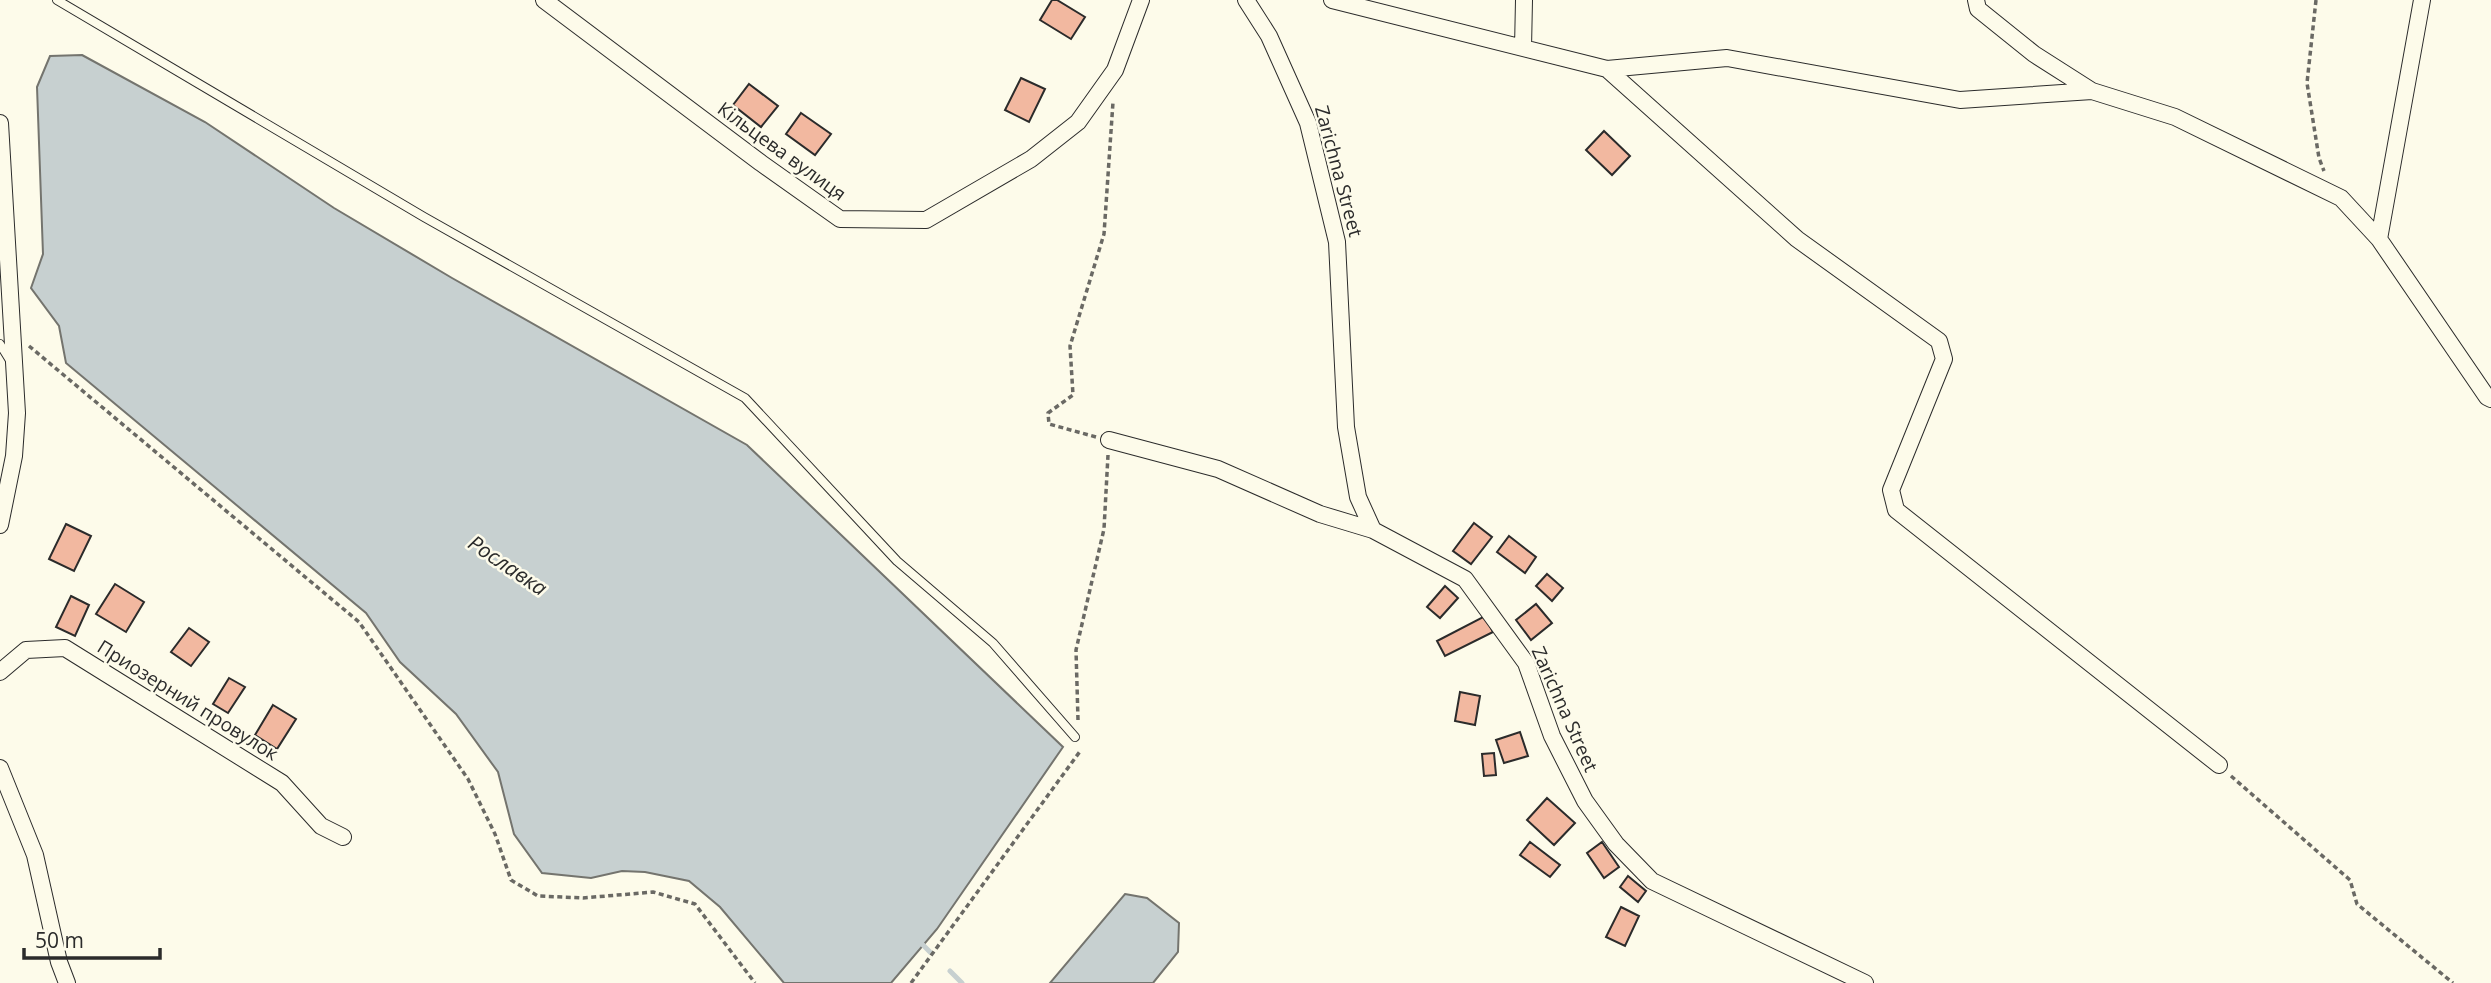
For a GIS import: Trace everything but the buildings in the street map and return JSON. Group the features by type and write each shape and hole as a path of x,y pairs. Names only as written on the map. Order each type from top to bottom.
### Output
{"street":[{"name":"Кільцева вулиця","path":"544,0 840,219 926,220 1031,159 1077,122 1115,70 1141,0"},
{"name":"Zarichna Street","path":"1246,0 1269,36 1308,123 1334,229 1337,242 1346,427 1358,497 1373,530"},
{"path":"1332,0 1607,69 1727,58 1960,100 2092,91"},
{"path":"1524,0 1524,48"},
{"path":"1976,0 1978,9 2034,54 2092,91 2175,117 2341,198 2379,239 2487,397 2491,399"},
{"path":"2379,239 2422,0"},
{"path":"1607,69 1797,239 1939,341 1944,359 1891,490 1896,510 2218,765"},
{"path":"0,123 17,413 14,456 0,525"},
{"name":"Zarichna Street","path":"1109,440 1218,469 1320,514 1373,530 1465,579 1526,663 1552,736 1585,801 1616,844 1652,881 1865,983"},
{"name":"Приозерний провулок","path":"0,672 26,650 65,648 282,783 321,826 343,837"},
{"path":"0,768 35,855 59,962 67,983"}],"lane":[{"path":"57,0 424,217 745,398 897,561 993,643 1075,737"},
{"path":"0,344 16,373"}],"path":[{"path":"2316,0 2307,83 2319,158 2333,194"},
{"path":"911,983 1082,748 1075,737 1078,724 1076,650 1104,529 1109,440 1049,424 1048,412 1073,395 1070,346 1104,234 1115,70"},
{"path":"14,333 359,622 468,779 495,834 512,880 538,895 583,898 653,892 695,904 755,983"},
{"path":"2218,765 2350,880 2357,904 2453,983"}],"water":[{"path":"82,55 205,122 334,208 452,278 747,445 1063,747 937,929 891,983 784,983 720,907 689,881 645,872 622,871 591,878 542,873 514,834 498,772 456,714 400,662 366,613 66,363 59,326 31,288 43,254 37,87 50,56"},
{"path":"1125,894 1147,898 1179,923 1178,952 1153,983 1050,983"}],"waterway":[{"path":"920,942 930,952"},
{"name":"Рославка","path":"950,971 962,983"}]}
